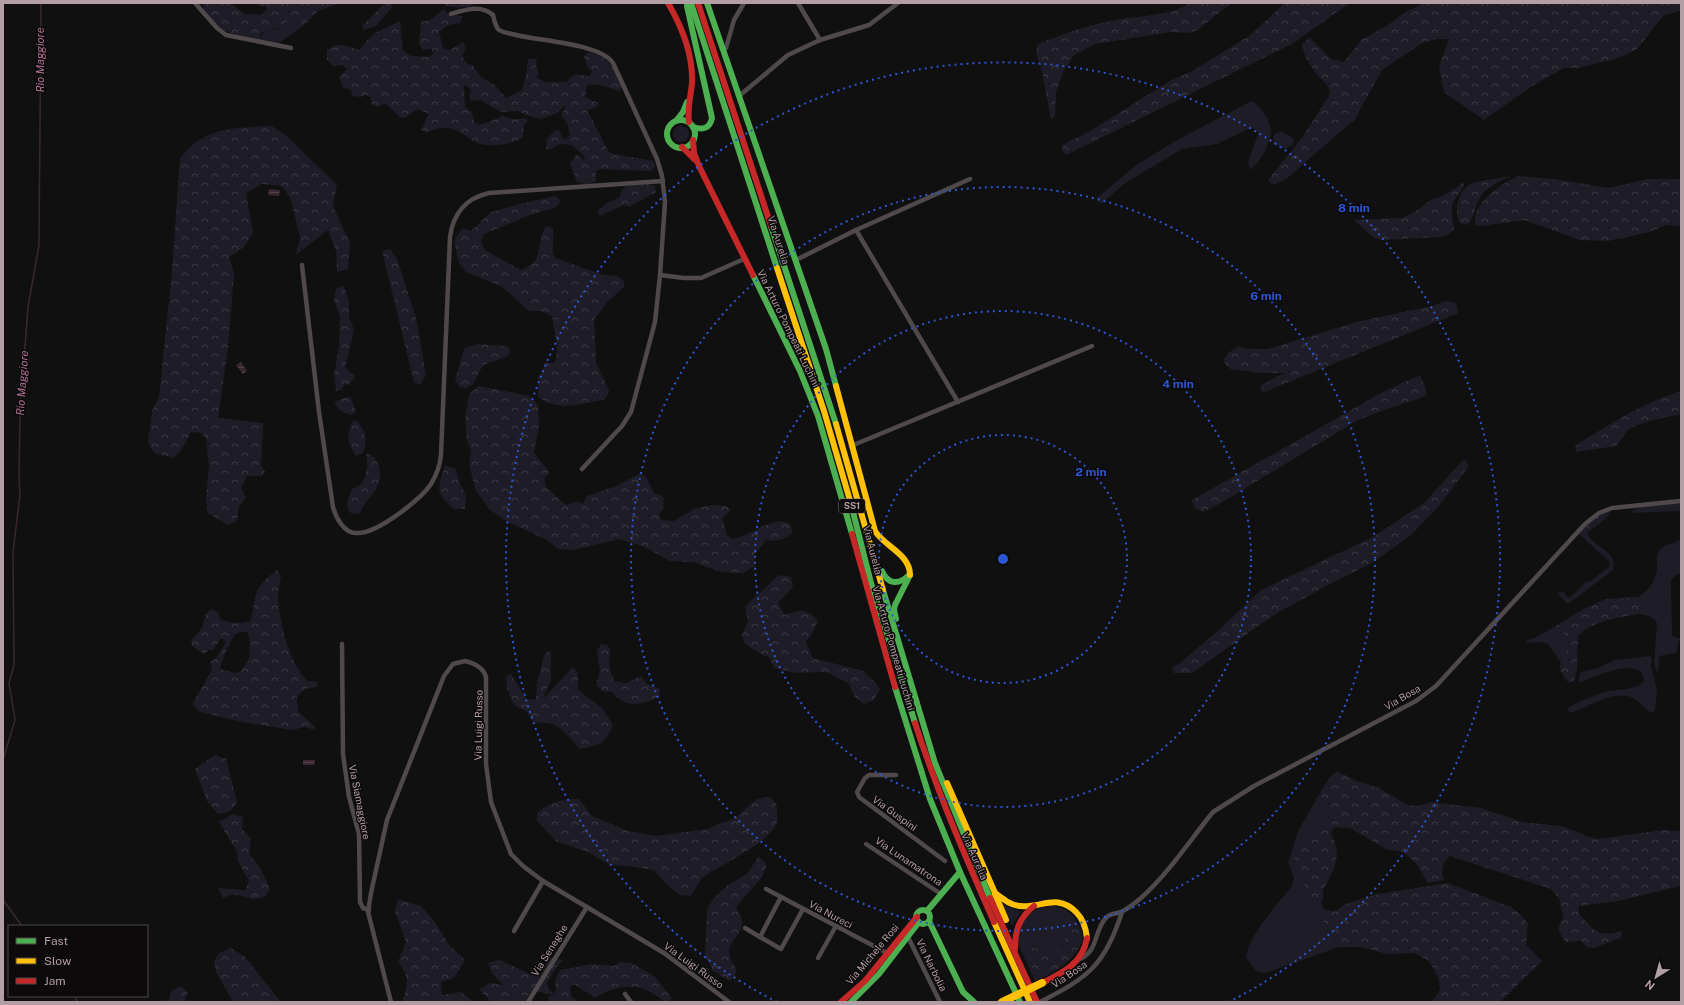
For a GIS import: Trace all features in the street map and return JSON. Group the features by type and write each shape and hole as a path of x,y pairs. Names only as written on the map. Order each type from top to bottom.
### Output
{"main road":[{"path":"668,3 680,23 687,43 692,69 691,89 688,112 694,134 693,140 686,146 682,147 673,145 668,138 667,130 683,112 691,89"},
{"path":"676,121 680,120 700,129 706,128 711,124 712,118 686,3"},
{"name":"Via Aurelia","path":"691,3 824,411 852,506 871,583 932,775 963,854 1030,1002"},
{"name":"Via Aurelia","path":"698,3 836,424 921,720 949,802 1037,1002"},
{"path":"707,3 828,353 851,446 876,533 884,544 906,559 910,567 910,574 894,608 903,661"},
{"name":"Via Arturo Pompeati Luchini","path":"693,140 694,153 699,166 800,371 818,416 909,738 931,802 960,872 1020,1002"},
{"name":"Via Arturo Pompeati Luchini","path":"682,147 699,166"},
{"path":"867,536 875,549 882,573 887,581 892,583 899,582 910,574"},
{"path":"921,720 975,850 995,893 1008,926 1016,954"},
{"path":"927,911 960,872"},
{"path":"995,893 1014,905 1021,907 1034,906 1050,902 1058,902 1070,907 1078,914 1085,926 1087,936 1086,945 1079,960 1069,970 1001,1002"},
{"path":"1016,954 1015,935 1017,926 1026,912 1034,906"},
{"path":"927,911 919,911 918,920 923,923 929,921"},
{"path":"927,911 930,917 929,921 963,992 974,1002"},
{"name":"Via Michele Rosi","path":"851,1002 876,976 908,936 918,920"},
{"name":"Via Michele Rosi","path":"841,1002 858,988 918,920"}],"street":[{"path":"195,3 217,28 226,35 292,48"},
{"path":"723,50 726,48 734,20 744,3"},
{"path":"798,3 820,40"},
{"path":"739,96 781,60 796,50 820,40 869,25 898,3"},
{"path":"451,14 467,9 484,10 492,15 497,27 502,31 524,37 595,50 609,58 614,64 657,159 663,181 665,202 655,322 631,412 622,426 582,468"},
{"path":"796,260 856,230 970,180"},
{"path":"302,264 319,412 334,510 346,529 356,534 365,532 389,520 420,496 431,484 439,468 441,455 450,237 455,218 461,209 473,199 489,193 663,181"},
{"path":"856,230 958,402"},
{"path":"660,275 684,278 701,278 744,259"},
{"path":"851,446 1092,346"},
{"name":"Via Bosa","path":"1079,960 1088,955 1092,950 1105,918 1111,914 1122,912 1142,897 1160,879 1214,812 1221,806 1261,782 1425,695 1436,686 1590,520 1599,513 1612,508 1681,502"},
{"name":"Via Siamaggiore","path":"342,644 344,760 349,797 359,834 360,902 363,908 368,910"},
{"name":"Via Luigi Russo","path":"390,1002 368,910 382,837 387,820 444,676 450,666 462,661 469,662 480,668 486,677 486,764 490,795 495,814 508,848 513,856 523,866 543,881 664,953 729,1002"},
{"name":"Via Guspini","path":"896,775 869,775 865,778 857,792 858,797 944,861"},
{"name":"Via Lunamatrona","path":"866,844 941,894"},
{"path":"514,931 543,881"},
{"name":"Via Nureci","path":"766,889 887,954"},
{"path":"760,937 782,897"},
{"name":"Via Seneghe","path":"528,1002 586,907"},
{"path":"745,928 781,949 803,909"},
{"name":"Via Bosa","path":"1040,1002 1073,984 1093,969 1109,945 1122,912"},
{"path":"818,958 836,926"},
{"name":"Via Narbolia","path":"908,936 940,1002"},
{"path":"625,994 631,1002"}],"green space":[{"path":"203,3 230,3 245,14 261,15 267,9 266,7 250,3 340,3 318,11 302,27 289,20 280,27 263,32 260,35 260,41 220,29 204,10"},
{"path":"385,3 390,3 393,6 376,26 364,30 362,26"},
{"path":"441,3 478,3 460,8"},
{"path":"1190,3 1231,3 1198,30 1189,33 1171,32 1095,44 1074,55 1063,72 1056,93 1055,116 1051,120 1042,71 1036,52 1038,44 1089,26 1121,19 1165,13"},
{"path":"1285,3 1350,3 1292,44 1066,155 1063,151 1062,145 1085,134 1170,81 1192,71 1249,36"},
{"path":"1425,3 1681,3 1681,11 1663,16 1637,49 1619,58 1578,68 1564,68 1532,86 1484,120 1444,92 1439,67 1449,39 1437,39 1422,43 1382,70 1355,119 1285,180 1272,185 1268,180 1302,138 1330,94 1327,85 1309,64 1302,45 1305,41 1310,38 1331,59 1344,62 1361,40 1388,25 1407,11"},
{"path":"444,9 449,15 463,16 460,23 449,25 439,32 443,48 450,50 463,42 466,48 462,56 466,63 473,66 481,77 496,86 506,98 522,90 526,76 528,59 537,59 536,66 539,73 536,77 545,82 567,82 574,75 589,77 592,71 588,68 584,57 588,52 596,54 607,60 613,68 622,87 620,91 596,84 587,85 585,97 598,103 597,107 587,110 588,113 608,151 614,154 653,161 655,165 654,169 649,171 600,169 596,171 596,181 589,184 577,182 570,164 576,155 580,156 584,160 585,157 572,145 560,144 551,149 546,149 547,138 558,129 565,140 570,135 567,123 561,116 565,108 564,105 558,113 541,119 518,111 501,112 480,100 471,101 469,96 471,90 467,86 464,86 465,107 472,112 474,122 479,125 494,120 502,115 513,119 525,118 528,121 524,125 523,137 507,144 486,145 475,142 452,129 442,128 426,132 421,130 429,114 417,109 407,117 401,118 385,103 377,107 372,104 371,98 367,95 360,97 352,96 351,90 343,87 339,77 347,69 342,65 333,66 327,60 327,50 331,47 343,45 359,50 373,34 400,21 403,51 412,56 429,57 433,54 432,49 423,50 419,43 421,22 430,20"},
{"path":"290,19 293,23 302,27 276,44 260,41 262,34 279,28"},
{"path":"1252,101 1259,107 1268,120 1271,133 1264,153 1250,170 1248,162 1258,134 1255,129 1250,128 1217,144 1182,149 1124,184 1101,204 1097,198 1135,166 1177,140"},
{"path":"272,126 289,138 337,185 333,206 350,243 348,269 337,272 336,251 328,230 296,255 300,238 291,199 282,186 262,184 246,193 253,233 243,248 229,257 234,273 228,348 218,418 263,423 261,465 265,472 262,476 247,476 241,488 246,498 239,506 237,521 228,525 208,513 206,497 209,466 206,438 201,433 191,432 181,451 173,458 154,453 148,442 152,411 159,397 172,271 180,158 192,145 217,132 235,128"},
{"path":"678,126 684,126 689,131 687,140 684,142 678,142 673,137 673,131"},
{"path":"1282,132 1293,138 1294,144 1286,149 1273,144 1274,134"},
{"path":"1511,176 1484,192 1478,201 1468,225 1460,223 1457,205 1461,193 1465,188 1476,182"},
{"path":"1518,176 1554,179 1610,188 1647,179 1681,179 1681,226 1666,225 1650,232 1608,241 1579,240 1525,220 1481,226 1475,225 1475,217 1478,209 1489,195"},
{"path":"1462,182 1464,185 1452,205 1454,229 1449,234 1441,237 1382,240 1373,237 1354,220 1402,218 1416,211 1432,199 1439,198 1456,188"},
{"path":"649,184 655,186 656,192 629,207 624,205 599,216 598,210 609,202 620,197 621,191 626,186"},
{"path":"555,196 560,200 559,204 554,208 530,215 484,234 481,241 485,250 521,270 529,266 537,256 546,226 552,228 553,254 555,258 603,275 617,276 624,281 624,287 608,301 594,320 596,363 609,390 608,395 603,400 570,406 562,406 546,402 538,397 538,378 546,363 553,363 556,360 557,345 552,316 541,311 529,311 501,286 466,272 459,263 454,241 462,228 471,231 491,212"},
{"path":"390,249 397,259 416,318 426,375 420,385 414,382 382,251"},
{"path":"344,286 349,302 349,317 354,330 345,368 355,376 349,385 345,384 341,390 336,391 334,375 339,346 340,317 334,300 336,288"},
{"path":"1445,301 1456,303 1458,313 1262,393 1260,386 1284,373 1261,373 1230,369 1223,361 1228,353 1238,347 1268,349 1356,322 1432,306"},
{"path":"476,344 506,346 510,349 508,356 483,365 473,384 466,388 460,387 455,380 464,349"},
{"path":"1420,375 1427,392 1424,397 1358,420 1219,504 1203,512 1195,508 1192,500 1383,392"},
{"path":"479,386 530,396 538,406 539,425 534,453 549,472 544,480 547,488 566,505 576,501 583,504 587,496 614,487 641,473 646,477 654,493 661,495 664,498 663,508 659,515 662,520 674,521 694,509 712,505 725,506 730,509 730,511 722,518 727,535 733,539 777,522 790,524 793,533 780,540 766,540 754,555 755,566 743,573 721,572 693,562 670,561 643,546 619,539 574,550 558,549 547,540 508,522 490,510 476,491 469,465 471,449 467,441 465,419 469,394"},
{"path":"1681,391 1681,415 1655,420 1633,427 1627,431 1616,446 1576,452 1575,446 1617,420 1655,401"},
{"path":"350,396 356,411 352,415 342,411 334,402"},
{"path":"356,420 362,427 365,435 365,449 363,453 356,456 349,443 348,435 353,421"},
{"path":"366,454 370,454 373,457 380,469 379,482 360,513 352,514 348,510 347,501 352,489 360,485 366,474"},
{"path":"1464,459 1469,466 1439,506 1411,535 1372,563 1277,613 1192,673 1174,673 1172,667 1180,663 1222,627 1261,590 1373,537 1424,503"},
{"path":"445,465 456,469 459,482 466,495 465,509 454,509 443,498 439,490"},
{"path":"1681,503 1681,511 1631,513 1635,509 1648,504"},
{"path":"1610,511 1606,518 1597,525 1580,535 1578,533 1599,515"},
{"path":"1587,532 1594,542 1612,557 1614,563 1613,570 1568,604 1557,593 1563,592 1569,598 1587,581 1589,582 1609,567 1610,562 1580,535"},
{"path":"1681,539 1681,574 1677,574 1671,580 1672,636 1681,639 1678,642 1677,653 1659,656 1658,674 1654,665 1657,623 1651,617 1638,614 1643,606 1638,597 1646,592 1656,576 1657,556 1662,547"},
{"path":"277,570 281,577 278,601 281,622 287,644 295,664 307,681 318,682 317,687 305,689 297,696 298,711 315,727 315,730 304,727 293,730 242,722 200,712 192,704 212,670 210,662 216,658 226,642 221,638 213,650 209,650 204,654 192,646 191,641 202,628 206,614 211,609 218,612 220,619 224,621 243,623 251,621 257,592 269,576","holes":["240,632 248,632 250,645 249,658 241,671 235,673 220,669 224,656 234,635"]},
{"path":"779,575 791,577 793,587 778,603 785,615 803,611 810,613 818,621 806,642 813,658 863,671 880,689 874,700 864,704 855,697 848,683 827,672 796,673 774,668 770,658 744,643 742,635 748,622 745,606"},
{"path":"1638,597 1642,601 1643,606 1638,614 1614,618 1599,623 1591,626 1578,636 1577,670 1574,681 1569,683 1563,675 1560,667 1560,663 1567,650 1566,641 1568,637 1566,634 1554,631 1554,627 1585,608 1606,599"},
{"path":"1554,627 1554,631 1566,634 1568,637 1566,641 1567,650 1560,661 1548,644 1539,642 1526,643 1527,640 1535,638"},
{"path":"601,644 607,645 610,650 609,666 614,681 626,683 641,676 647,684 660,689 659,697 647,702 634,704 628,703 617,697 613,692 603,691 596,685 600,671 597,651"},
{"path":"551,651 551,680 543,699 573,667 578,673 578,690 602,708 613,725 607,737 601,743 580,749 560,728 549,723 534,723 526,711 514,705 507,689 506,676 511,674 527,700 536,699 537,683 545,653"},
{"path":"1650,656 1652,659 1651,665 1657,690 1655,709 1653,713 1636,699 1626,696 1610,697 1571,713 1567,710 1572,705 1591,697 1605,692 1636,687 1644,681 1642,673 1636,669 1627,668 1594,676 1579,683 1578,680 1581,672 1598,668 1615,660"},
{"path":"215,755 226,759 237,802 231,811 218,814 207,801 195,769"},
{"path":"1337,771 1357,781 1379,788 1407,805 1417,806 1431,802 1481,808 1522,822 1562,826 1597,839 1663,830 1681,831 1681,886 1618,901 1579,906 1579,914 1597,932 1607,934 1622,931 1622,937 1594,948 1587,947 1581,941 1565,942 1558,929 1563,917 1559,898 1551,889 1450,856 1442,867 1444,880 1428,883 1415,862 1403,852 1386,849 1350,828 1334,827 1331,833 1336,846 1337,856 1334,867 1323,891 1321,903 1324,909 1331,911 1338,910 1345,904 1378,894 1448,883 1511,907 1521,915 1528,924 1526,945 1542,961 1500,1002 1430,1002 1436,997 1440,989 1438,977 1429,961 1414,953 1387,954 1361,947 1339,947 1314,907 1311,894 1296,875 1294,855 1301,835 1318,830 1324,824 1329,815 1320,793 1330,777"},
{"path":"1320,793 1329,815 1324,826 1315,832 1294,855 1296,875 1311,894 1314,907 1339,947 1266,973 1256,971 1246,958 1248,950 1257,930 1292,886 1294,877 1288,863 1298,831"},
{"path":"767,797 776,803 777,808 777,823 772,830 765,838 755,845 704,876 691,896 679,895 667,885 654,870 610,865 588,852 556,841 537,821 537,813 547,806 562,800 579,799 592,816 628,831 656,836 707,829 735,818 757,799"},
{"path":"233,814 243,817 242,829 251,839 249,854 261,869 270,890 265,897 254,899 233,894 223,898 218,888 246,890 249,881 238,861 237,852 219,822"},
{"path":"759,856 767,865 762,877 736,907 741,918 742,927 729,949 730,957 736,970 734,977 730,981 713,971 705,956 707,909 714,898 728,885 747,874"},
{"path":"398,899 421,906 435,922 450,946 465,960 454,978 441,982 442,995 461,992 474,1002 402,1002 406,991 407,981 405,972 398,962 406,942 395,911"},
{"path":"1001,903 1012,909 1021,911 1012,926"},
{"path":"1053,906 1063,909 1071,914 1077,921 1081,931 1072,925 1060,948 1049,955 1031,945 1041,975 1056,971 1035,981 1018,944 1019,923 1037,908"},
{"path":"1072,925 1080,930 1082,937 1080,946 1066,963 1057,970 1047,974 1038,975 1031,966 1026,949 1030,945 1049,955 1060,948"},
{"path":"231,948 245,957 281,1002 233,1002 216,972 214,962 219,953"},
{"path":"550,957 563,960 555,969 547,983 549,990 556,994 555,981 560,970 593,964 614,966 620,962 631,963 654,976 672,998 666,1002 643,989 629,987 608,991 595,998 574,984 570,987 571,996 578,1002 549,1002 548,997 553,995 541,992 531,992 524,1002 491,1002 479,989 490,983 503,985 492,973 488,963 500,960 528,973 540,975"},
{"path":"180,986 188,992 184,1002 159,1002 169,1000 171,991"}],"shaded area":[{"path":"269,189 280,190 279,196 268,195"},
{"path":"241,362 247,371 243,374 236,365"},
{"path":"303,760 315,760 314,765 303,765"}],"waterway":[{"name":"Rio Maggiore","path":"3,760 15,720 9,683 14,665 13,552 20,495 20,414 28,307 39,245 41,3"},
{"path":"3,900 21,925"},
{"path":"75,997 78,1002"}],"traffic: fast":[{"path":"691,3 777,268"},
{"path":"707,3 826,349 836,386"},
{"path":"687,6 712,118 711,122 705,128 693,127"},
{"path":"676,121 683,112 687,102"},
{"path":"681,120 691,124 695,134 691,144 681,148 671,144 667,134 671,124 681,120"},
{"path":"771,226 836,424"},
{"path":"753,275 800,371 818,416 852,534"},
{"path":"851,504 871,583 915,723"},
{"path":"882,571 887,579 894,582 901,581 909,575"},
{"path":"896,619 894,610 895,605 910,575"},
{"path":"883,590 935,763 990,898"},
{"path":"895,687 930,799 960,872 1020,1002"},
{"path":"927,911 960,872"},
{"path":"923,910 928,912 930,917 928,922 923,924 918,922 916,917 918,912 923,910"},
{"path":"929,921 963,992 974,1002"},
{"path":"851,1002 879,974 919,922"}],"traffic: slow":[{"path":"777,268 824,411 851,504"},
{"path":"836,386 875,531 879,537 902,556 909,568 910,575"},
{"path":"836,424 883,590"},
{"path":"947,783 995,893 1007,901 1020,906 1056,902 1069,906 1076,912 1082,921 1087,938"},
{"path":"995,894 1006,920"},
{"path":"994,922 1030,1002"},
{"path":"1002,1002 1042,983"}],"traffic: jam":[{"path":"668,3 678,21 686,41 691,61 692,82 689,122"},
{"path":"698,3 771,226"},
{"path":"693,140 694,153 699,166 753,275"},
{"path":"682,147 695,160"},
{"path":"852,534 895,687"},
{"path":"915,723 942,798 994,922"},
{"path":"990,898 1037,1002"},
{"path":"1015,949 1017,930 1021,920 1034,906"},
{"path":"841,1002 865,981 917,917"},
{"path":"1042,983 1064,971 1077,961 1085,947 1087,938"}]}
